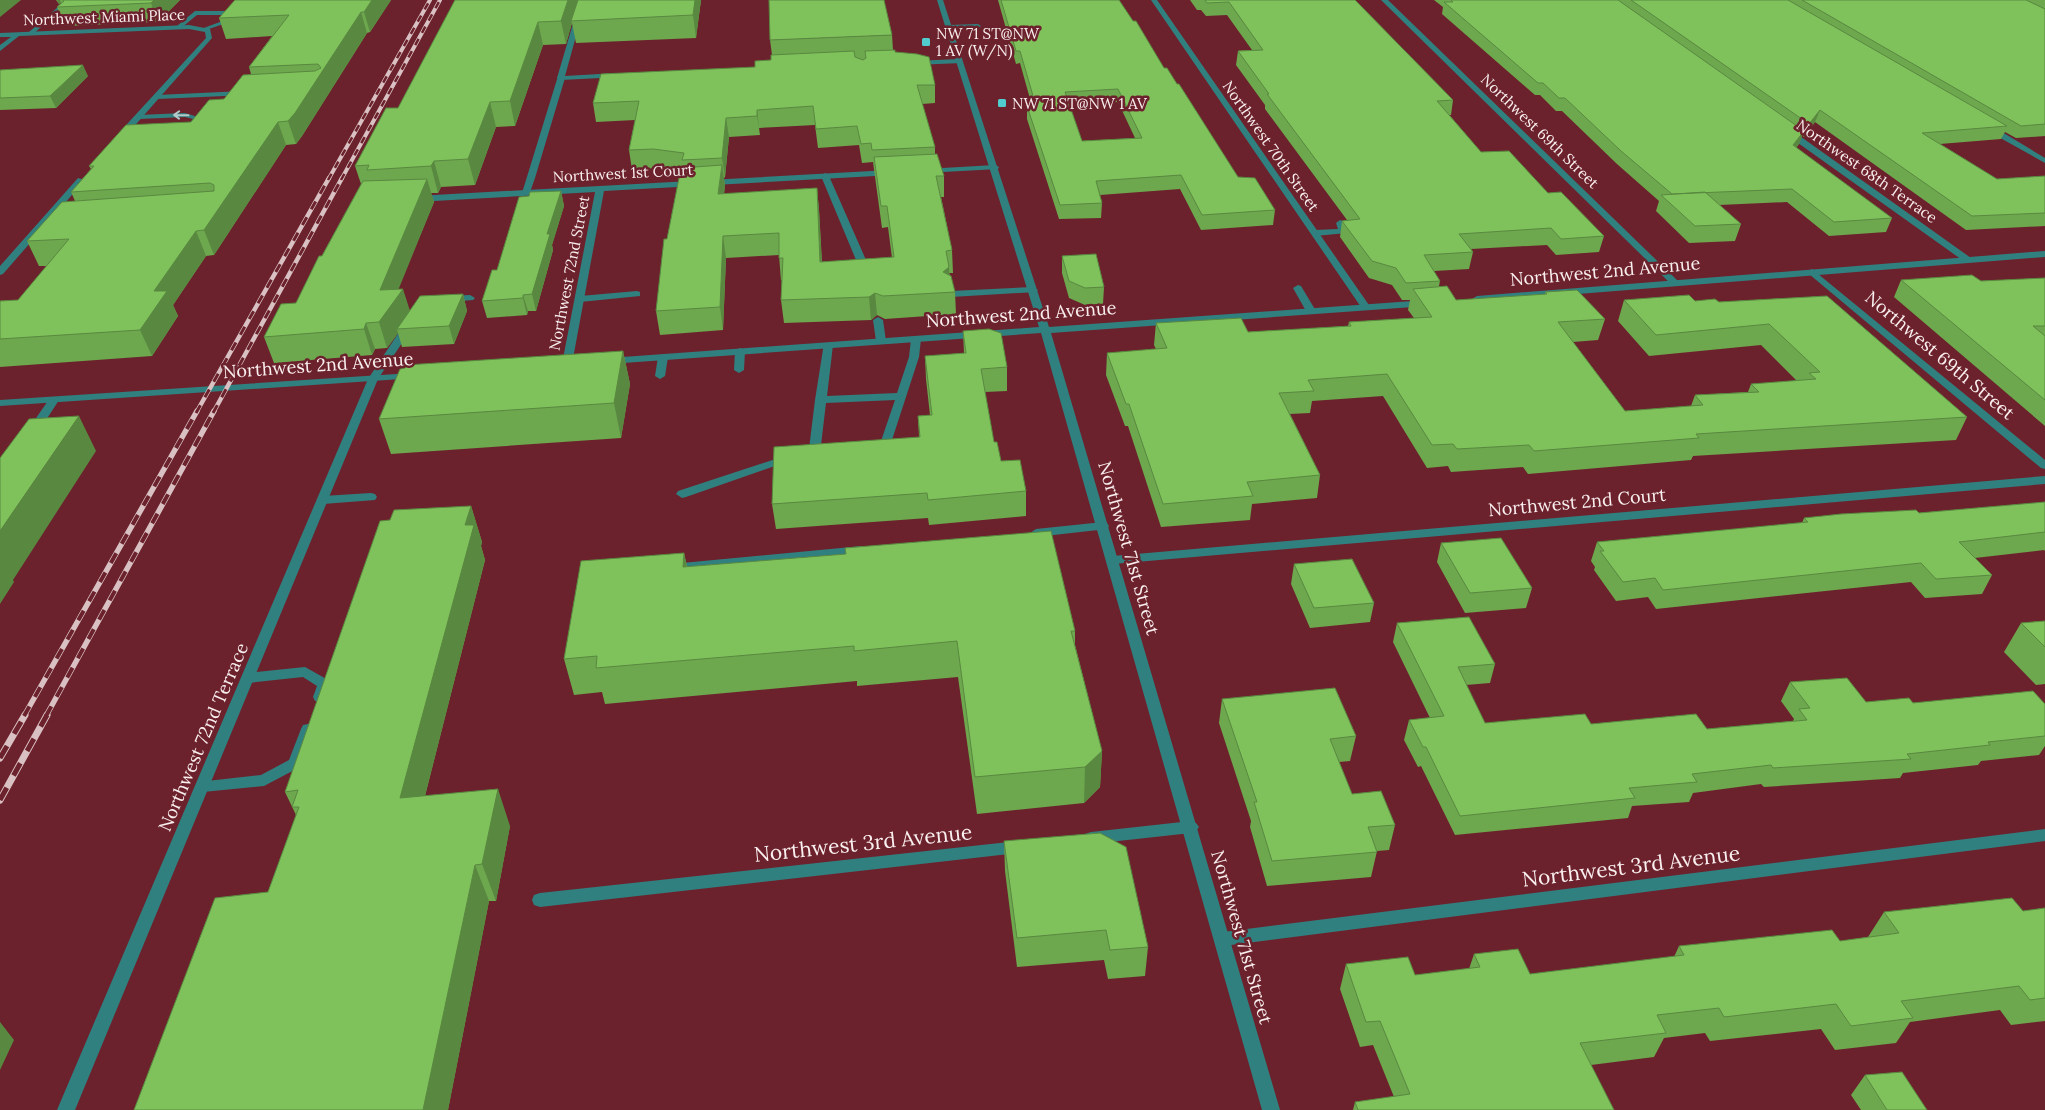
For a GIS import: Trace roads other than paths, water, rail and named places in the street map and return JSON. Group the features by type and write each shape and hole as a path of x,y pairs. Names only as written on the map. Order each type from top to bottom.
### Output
{"street":[{"path":"526,192 538,158 548,112 583,0"},
{"name":"Northwest 71st Street","path":"940,0 995,167 1045,329 1223,939 1270,1110"},
{"name":"Northwest 70th Street","path":"1154,0 1366,308"},
{"name":"Northwest 69th Street","path":"1384,0 1675,282"},
{"path":"31,33 67,2"},
{"path":"113,145 124,138 139,117 210,38 206,29 249,13 195,13 179,27"},
{"path":"949,27 978,26"},
{"name":"Northwest Miami Place","path":"0,35 179,27 206,29"},
{"path":"0,49 18,34"},
{"path":"907,61 959,61"},
{"path":"733,70 742,66 752,70"},
{"path":"560,78 628,75"},
{"path":"157,97 254,92"},
{"path":"139,117 185,115 197,118 196,123 182,131"},
{"name":"Northwest 68th Terrace","path":"1781,126 1968,260"},
{"path":"1985,126 2045,161"},
{"path":"919,171 995,167"},
{"name":"Northwest 1st Court","path":"411,199 900,172"},
{"path":"0,272 87,173"},
{"path":"825,176 860,260"},
{"name":"Northwest 72nd Street","path":"567,364 600,188"},
{"path":"43,223 53,222"},
{"path":"1315,233 1344,231 1340,223"},
{"name":"Northwest 2nd Avenue","path":"1462,300 2045,254"},
{"name":"Northwest 69th Street","path":"1812,272 2045,466"},
{"path":"1298,288 1311,311"},
{"path":"951,294 1033,290"},
{"path":"580,299 637,294"},
{"path":"436,299 470,298"},
{"name":"Northwest 2nd Avenue","path":"601,362 1433,302"},
{"name":"Northwest 72nd Terrace","path":"66,1110 373,379 417,313"},
{"path":"878,320 880,341"},
{"path":"860,445 886,444 914,357 916,339"},
{"path":"806,452 828,363 828,345"},
{"path":"739,370 740,351"},
{"path":"660,376 663,357"},
{"name":"Northwest 2nd Avenue","path":"0,403 422,375"},
{"path":"820,400 902,396"},
{"path":"28,437 54,400"},
{"path":"682,494 806,452 842,447"},
{"name":"Northwest 2nd Court","path":"1113,560 2045,480"},
{"path":"323,500 371,497"},
{"path":"1028,534 1103,526"},
{"path":"674,568 870,549"},
{"path":"203,786 264,780 295,763 325,684 305,672 248,678"},
{"path":"1079,840 1191,828"},
{"name":"Northwest 3rd Avenue","path":"1223,939 2045,835"},
{"name":"Northwest 3rd Avenue","path":"540,900 1030,845"}],"railway":[{"path":"328,180 430,0"},
{"path":"341,180 440,0"},
{"path":"196,413 329,178"},
{"path":"213,413 342,178"},
{"path":"24,716 197,411"},
{"path":"46,716 214,411"},
{"path":"0,758 25,715"},
{"path":"0,800 47,715"}],"place":[{"name":"NW 71 ST@NW 1 AV (W/N)","path":"926,42"},
{"name":"NW 71 ST@NW 1 AV","path":"1002,103"}]}
